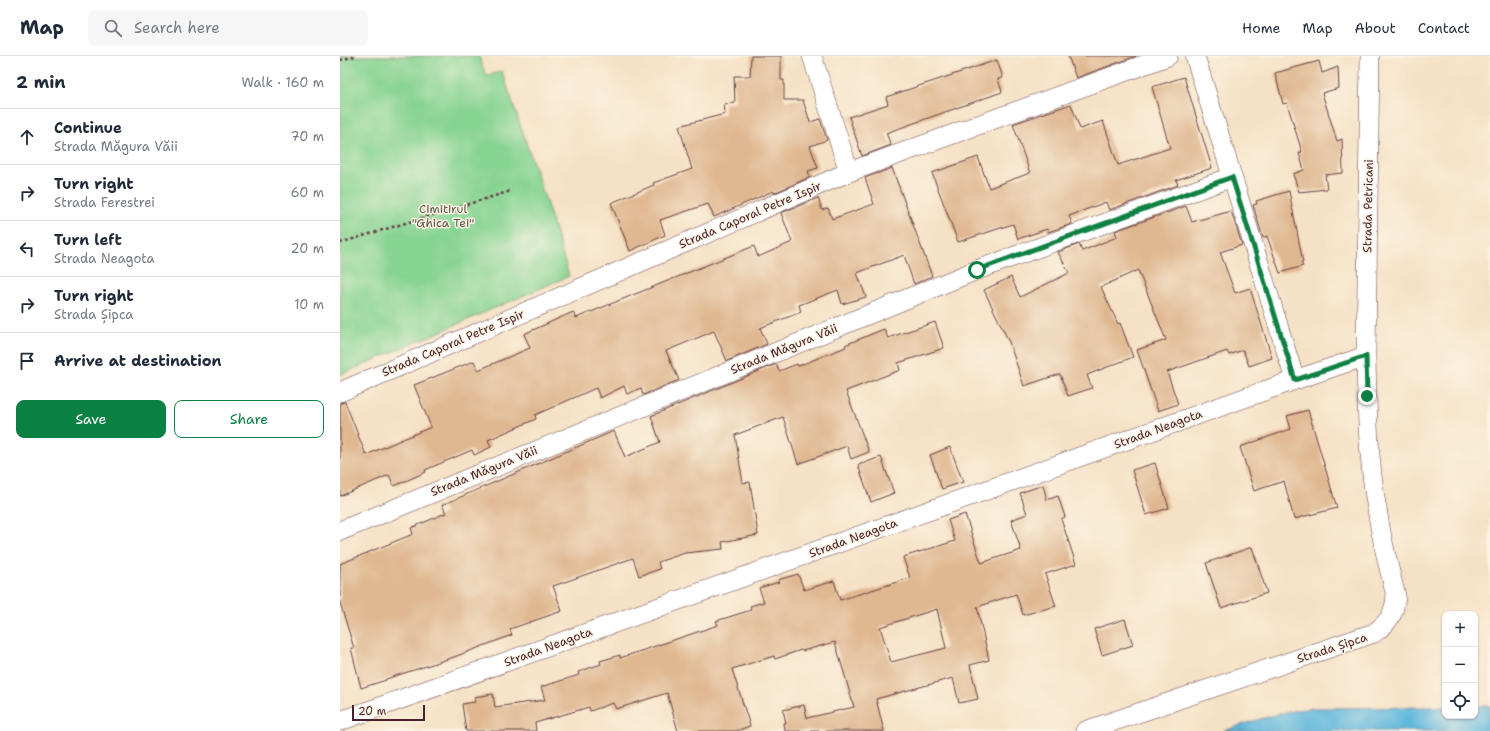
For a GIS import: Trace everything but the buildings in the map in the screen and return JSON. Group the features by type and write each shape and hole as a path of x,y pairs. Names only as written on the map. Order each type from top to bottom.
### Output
{"street":[{"path":"812,56 849,172"},
{"name":"Strada Caporal Petre Ispir","path":"340,392 849,172 1168,56"},
{"path":"1195,56 1295,380"},
{"name":"Strada Petricani","path":"1366,356 1370,56"},
{"name":"Strada Măgura Văii","path":"340,532 977,270 1232,177"},
{"name":"Strada Neagota","path":"340,721 1366,356"},
{"name":"Strada Șipca","path":"1084,731 1374,633 1386,624 1394,610 1396,596 1377,514 1372,476 1366,356"}],"path":[{"path":"340,60 354,56"},
{"path":"340,243 511,191"}],"green space":[{"name":"Cimitirul \"Ghica Tei\"","path":"340,56 479,56 486,76 502,71 547,204 569,276 340,375"}],"water":[{"path":"1478,706 1490,706 1490,731 1223,731 1279,714 1314,708 1442,707 1442,719 1478,719"}],"route":[{"path":"977,270 1232,177 1295,380 1366,356 1367,396"}]}
